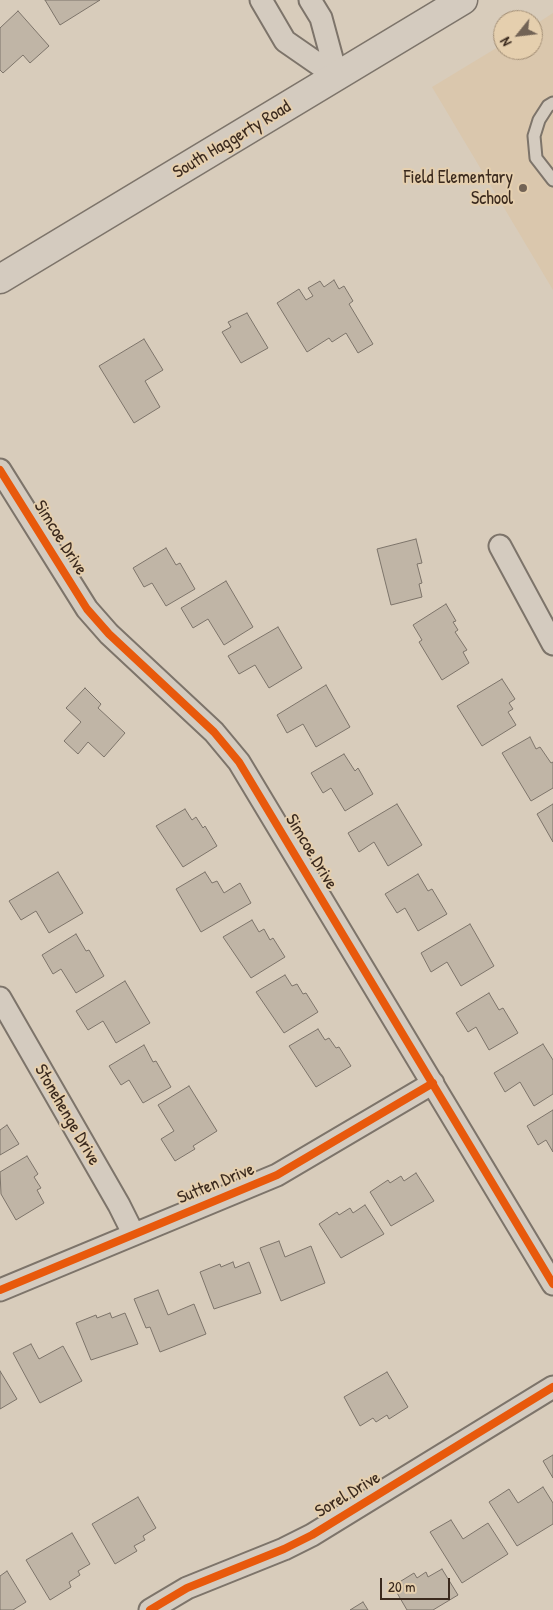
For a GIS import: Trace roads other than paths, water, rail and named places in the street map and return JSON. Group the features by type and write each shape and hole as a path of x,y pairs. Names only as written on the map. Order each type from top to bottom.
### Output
{"main road":[{"name":"South Haggerty Road","path":"0,280 463,0"}],"street":[{"path":"261,0 285,41 337,76"},
{"path":"310,0 321,18 337,76"},
{"name":"Simcoe Drive","path":"0,470 87,609 109,634 214,732 239,762 553,1284"},
{"path":"500,546 553,644"},
{"name":"Stonehenge Drive","path":"0,998 119,1205 133,1233"},
{"name":"Sutten Drive","path":"0,1290 133,1233 277,1175 433,1083"},
{"name":"Sorel Drive","path":"150,1610 187,1588 284,1549 312,1534 553,1387"}],"lane":[{"path":"553,103 539,120 534,136 536,158 553,180"}],"place":[{"name":"Field Elementary School","path":"523,188"}]}
